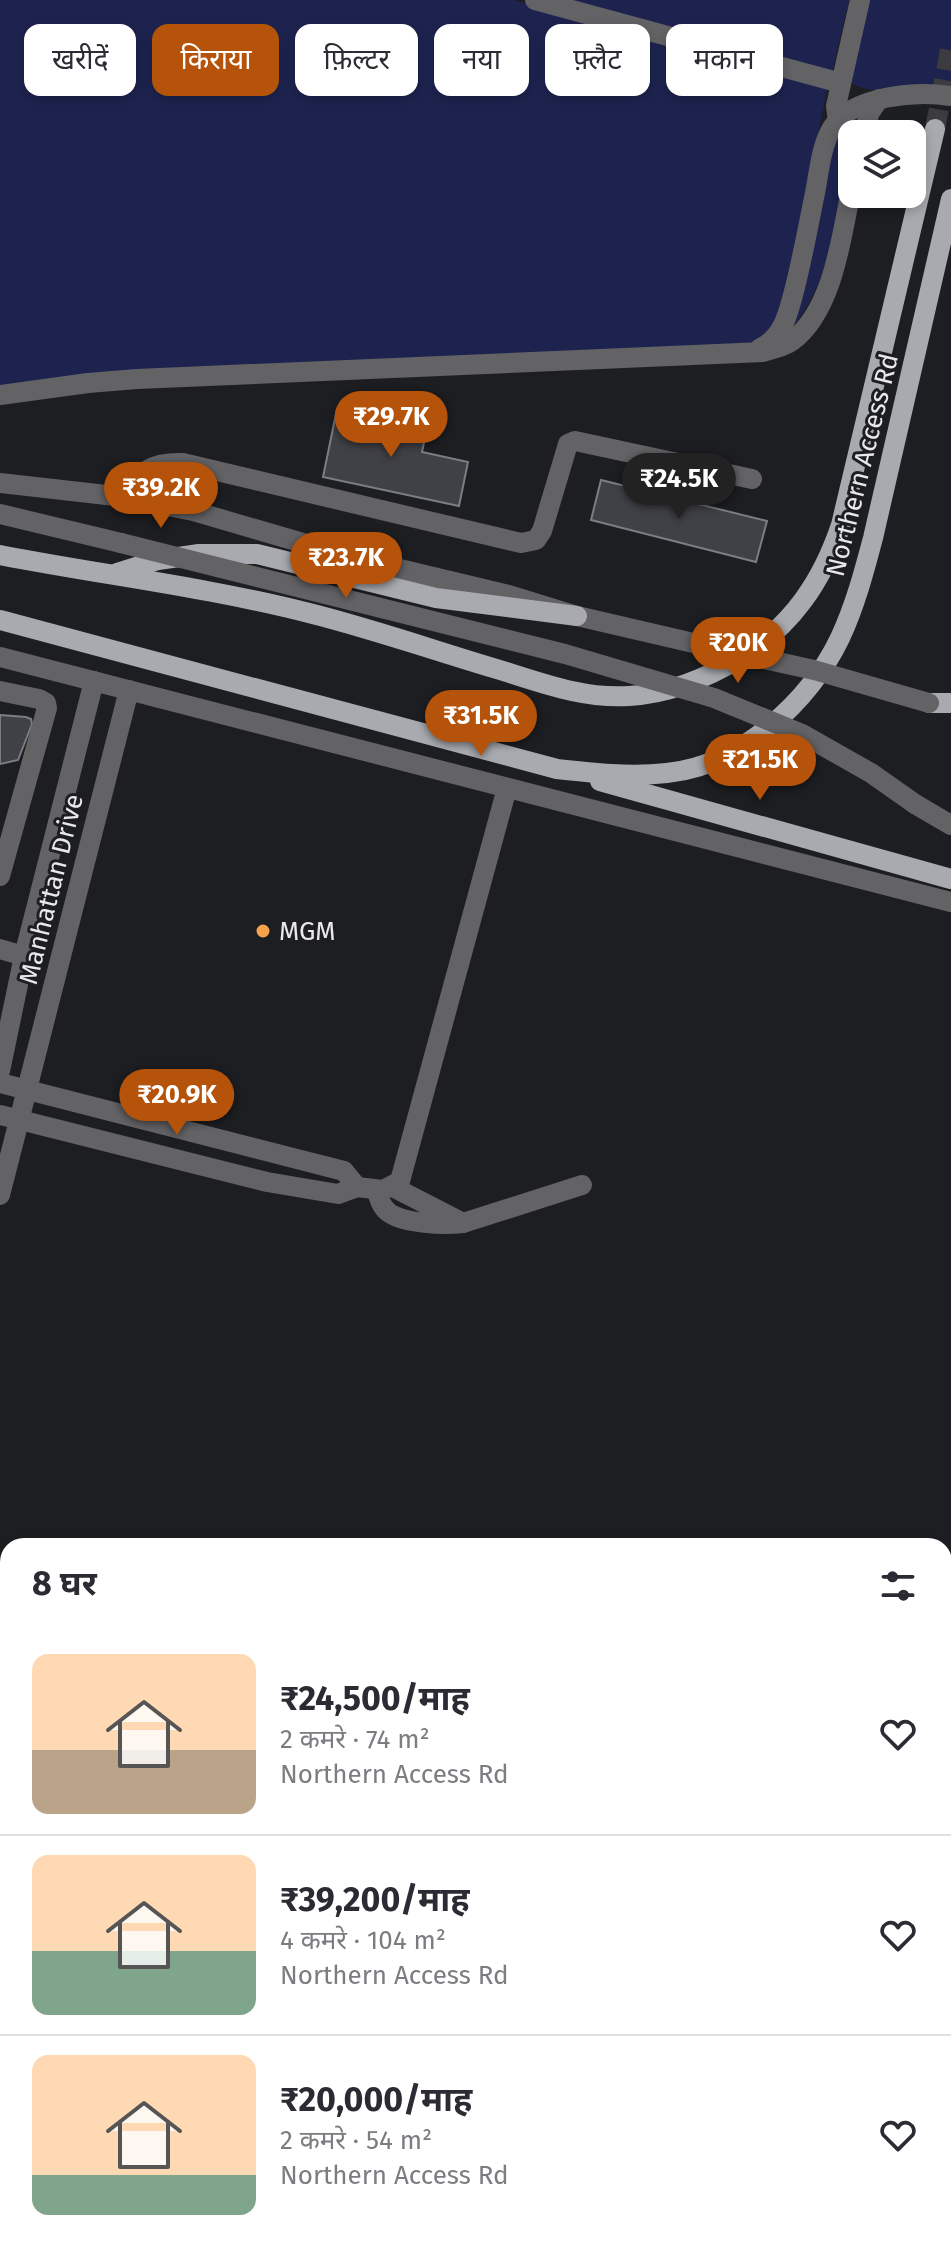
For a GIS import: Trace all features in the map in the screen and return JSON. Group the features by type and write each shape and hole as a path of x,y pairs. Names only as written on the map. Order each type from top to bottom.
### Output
{"main road":[{"name":"Northern Access Rd","path":"0,555 153,580 308,613 574,692 627,697 654,694 698,681 761,645 784,625 803,604 831,557 935,129"},
{"name":"Northern Access Rd","path":"0,620 557,769 607,774 669,773 700,766 730,753 774,720 804,692 826,664 841,637 859,590 873,538 951,199"},
{"path":"113,574 158,560 185,556 232,552 257,554 436,598 577,616"},
{"path":"929,703 951,703"},
{"path":"557,769 951,879"}],"street":[{"path":"535,0 841,83"},
{"path":"743,353 774,340 787,317 823,154 838,121 836,106 860,0"},
{"path":"840,120 879,99 902,94 951,96"},
{"path":"867,120 879,99"},
{"path":"0,395 137,379 763,352 793,341 817,311 832,276 847,208"},
{"path":"124,497 142,473 152,466 165,462 183,463 521,543 536,540 542,531 568,444 575,441 752,479"},
{"path":"0,483 124,497 193,511 358,559 509,595 577,616 814,670 951,711"},
{"path":"0,514 565,654 714,698 802,734 871,773 951,825"},
{"path":"0,657 951,902"},
{"name":"Manhattan Drive","path":"0,1071 24,956 94,681"},
{"name":"Manhattan Drive","path":"0,1195 9,1118 26,1091 129,690"},
{"path":"0,691 39,699 46,703 47,708 0,876"},
{"path":"9,1118 267,1182 338,1194 400,1181 507,788"},
{"path":"0,949 24,956"},
{"path":"0,1083 344,1171 376,1188 463,1223 582,1185"}],"shaded area":[{"path":"0,0 514,0 602,24 545,24 545,96 650,96 650,37 666,42 666,96 783,96 783,74 828,86 781,308 771,329 751,344 0,387"},
{"path":"559,0 849,0 832,73 783,60 783,24 666,24 666,29"},
{"path":"866,0 951,0 951,87 882,91 850,81"},
{"path":"838,138 838,208 841,208 838,221 816,289 792,328 832,151"}],"building":[{"path":"337,409 427,428 422,452 468,462 459,506 323,477"},
{"path":"601,480 767,521 756,562 591,520"},
{"path":"0,715 26,717 31,719 32,724 18,760 0,764"}],"tunnel":[{"path":"935,129 951,45"}],"place":[{"name":"MGM","path":"263,931"}]}
